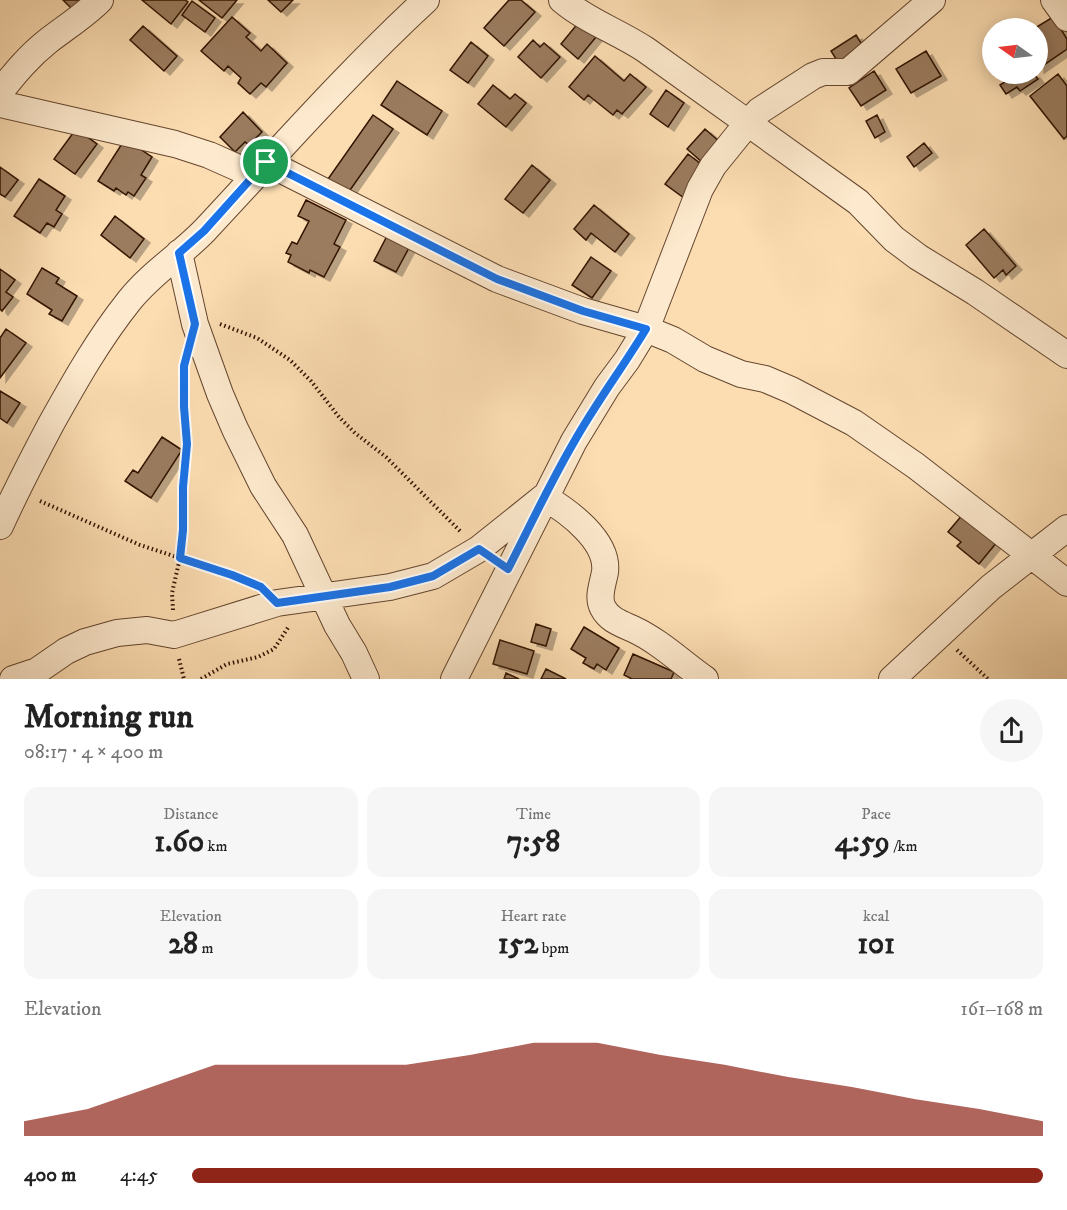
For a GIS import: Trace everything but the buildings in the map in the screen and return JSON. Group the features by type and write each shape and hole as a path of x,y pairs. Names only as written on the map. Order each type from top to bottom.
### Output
{"street":[{"path":"0,92 27,60 100,0"},
{"path":"0,526 16,489 86,360 129,300 156,272 204,231 260,169 426,0"},
{"path":"562,0 590,19 614,30 646,50 858,202 894,239 918,257 975,292 1067,355"},
{"path":"454,679 574,441 646,329 700,189 713,166 759,111 813,76 823,72 848,72 933,0"},
{"path":"1054,0 1067,18"},
{"path":"0,104 176,144 260,169 497,279 583,311 646,329 673,340 705,359 741,374 765,379 791,390 854,423 916,466 1067,583"},
{"path":"179,253 195,324 235,429 263,486 296,535 337,625 366,679"},
{"path":"13,679 37,671 50,660 76,646 117,633 147,630 174,635 284,612 325,595 390,587 433,576 479,549 544,497"},
{"path":"544,497 565,510 583,526 604,554 602,607 610,618 647,635 705,679"},
{"path":"892,679 991,587 1067,528"}],"path":[{"path":"195,324 220,323 257,339 290,360 311,381 339,417 386,458 479,549"},
{"path":"184,366 187,444 183,487 183,530 180,558 171,593 174,635 184,679"},
{"path":"16,489 58,511 140,545 232,575 261,587 284,612 274,649 258,657 227,664 201,679"},
{"path":"939,633 988,679"}],"route":[{"path":"266,162 497,279 583,311 646,329 574,441 508,569 479,549 433,576 390,587 277,603 261,587 180,558 187,444 184,366 195,324 179,253 204,231 266,162"}]}
